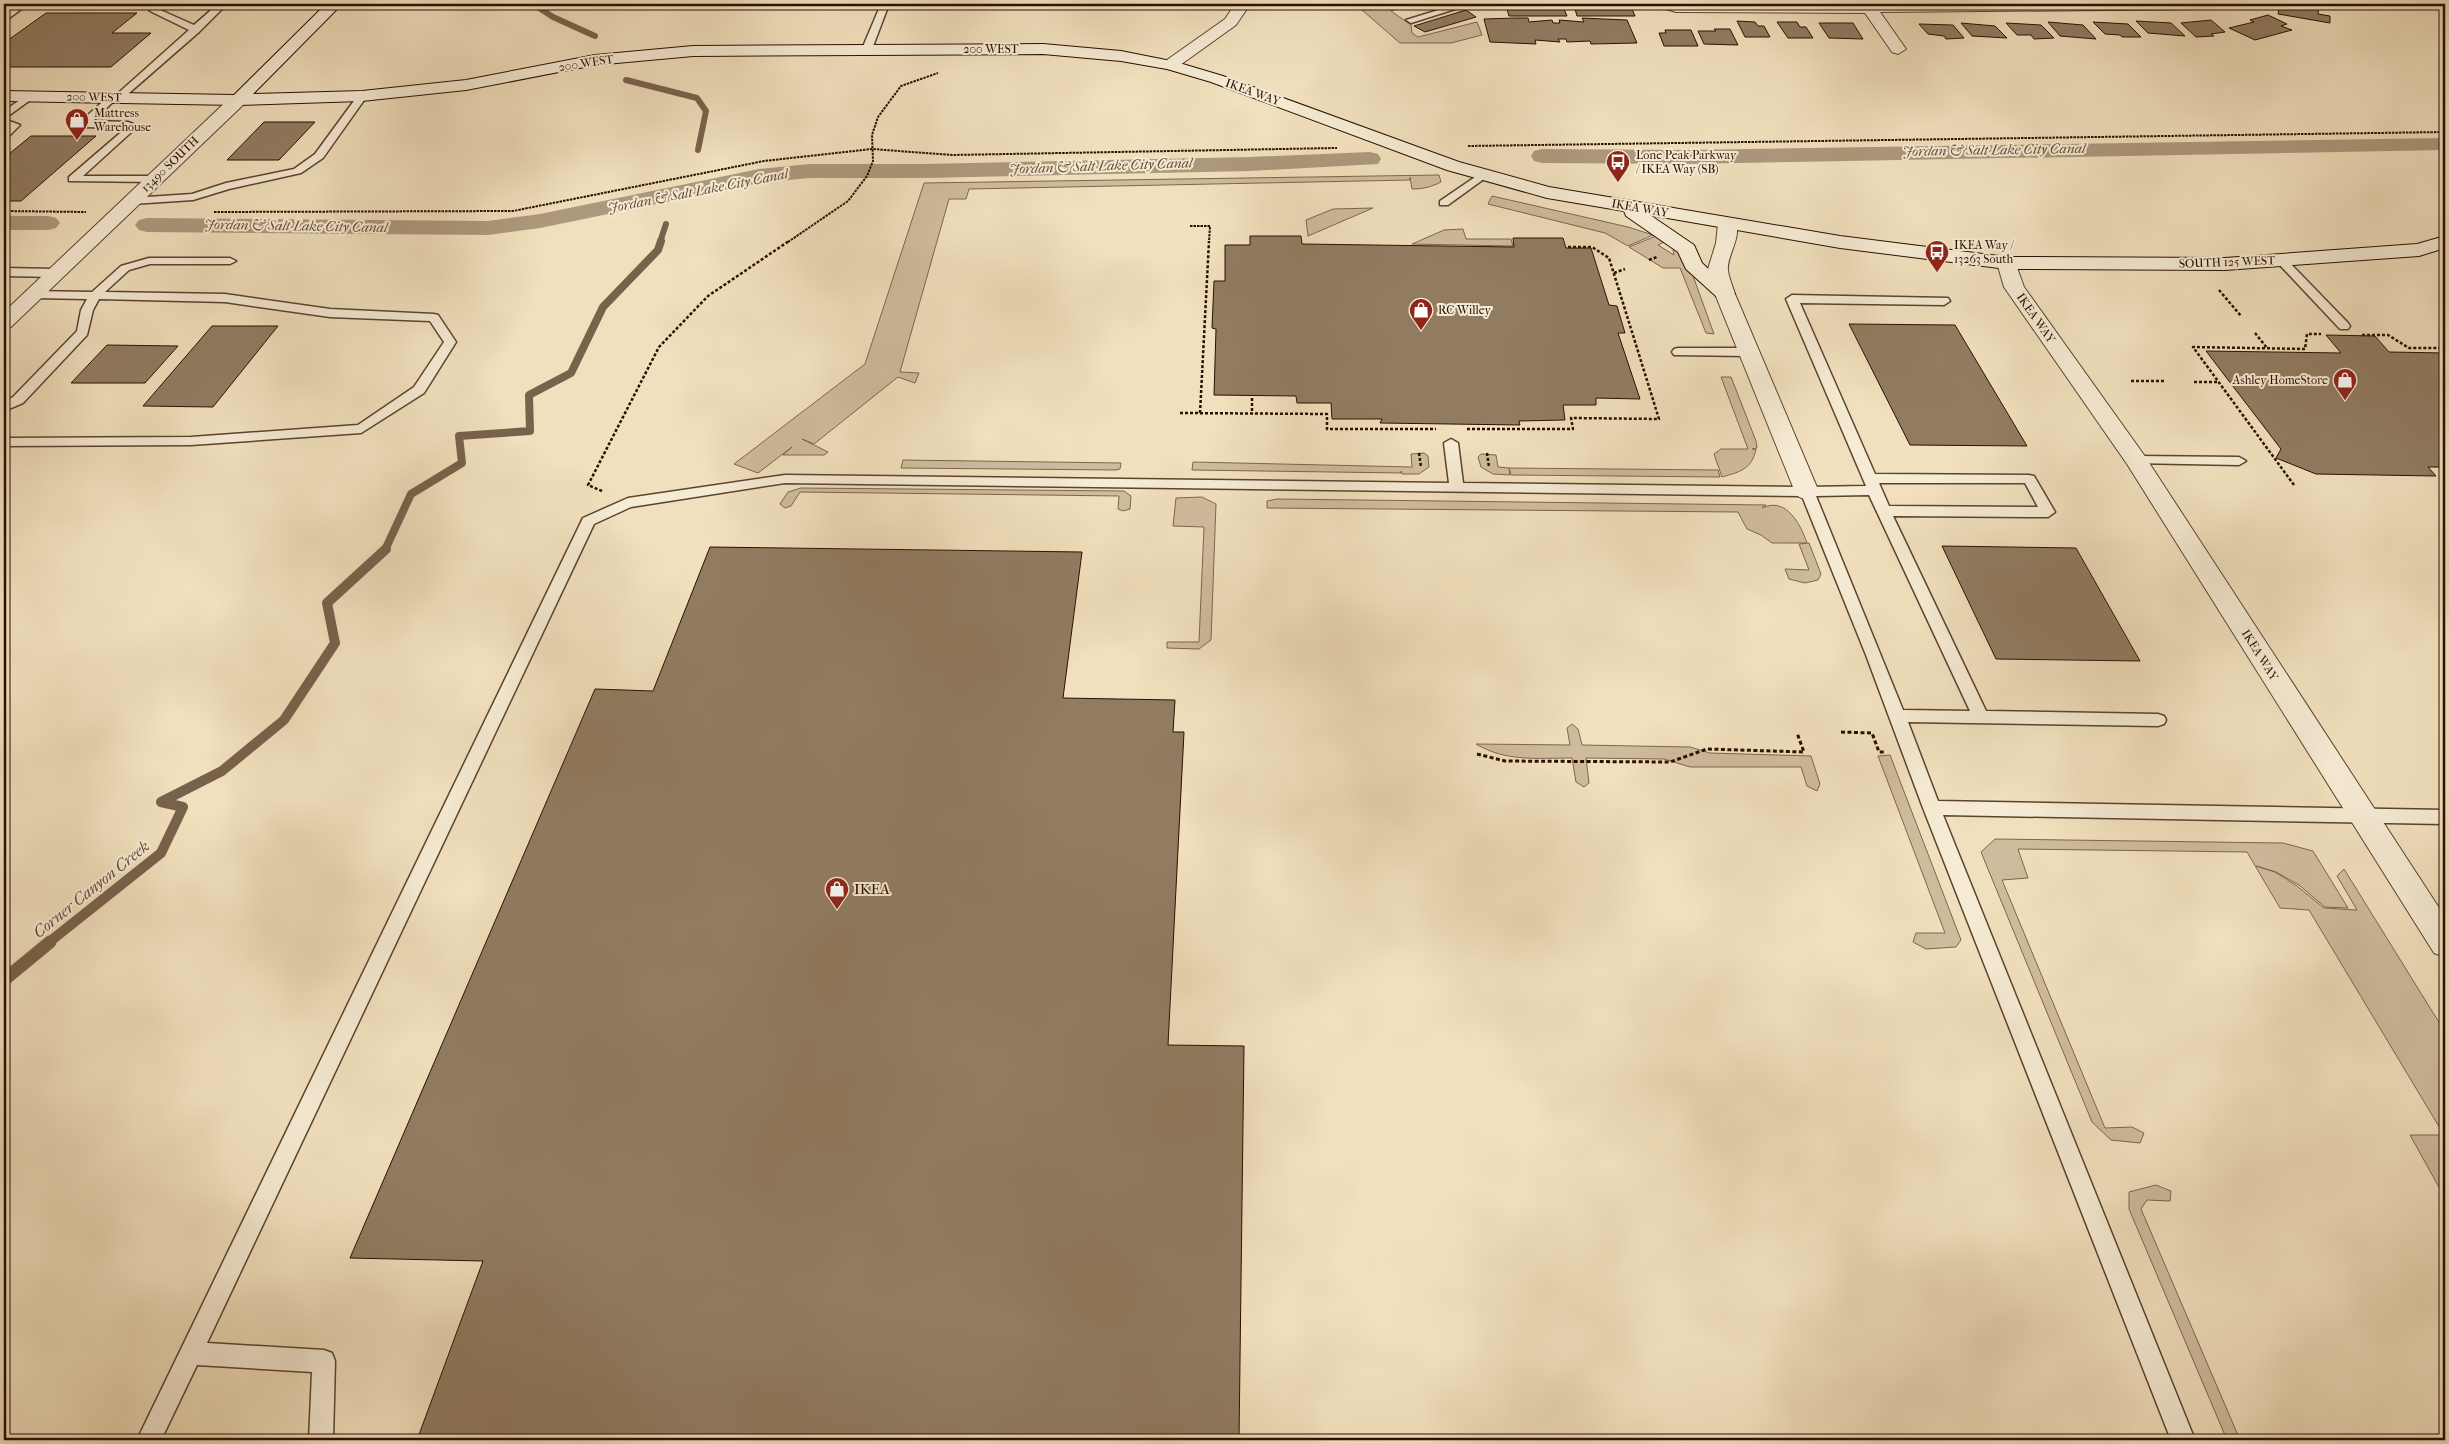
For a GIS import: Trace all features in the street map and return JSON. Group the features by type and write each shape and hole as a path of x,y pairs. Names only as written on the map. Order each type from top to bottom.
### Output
{"main road":[{"name":"13490 SOUTH","path":"4,323 238,100 334,4"},
{"path":"1170,65 1231,22 1242,4"},
{"path":"1670,5 2212,4"},
{"path":"1869,6 1898,49"},
{"name":"200 WEST","path":"4,96 238,100 362,96 466,85 595,60 693,51 1049,49 1112,55 1170,65"},
{"name":"IKEA WAY","path":"1170,65 1217,79 1453,166 1547,192 1840,242 2007,263 2014,287 2136,460 2445,943"},
{"path":"1624,205 1687,249 1693,265 1724,294"},
{"path":"1727,224 1726,243 1718,269 1724,294 1807,492"},
{"name":"SOUTH 125 WEST","path":"2007,263 2225,264 2419,250 2445,242"}],"lane":[{"path":"4,19 24,4"},
{"path":"158,4 153,8 156,11 196,30"},
{"path":"154,179 74,179 133,126 84,124 196,30 223,4"},
{"path":"867,49 885,4"},
{"path":"1411,20 1468,4"},
{"path":"1499,4 1628,6"},
{"path":"4,116 30,96"},
{"path":"126,207 193,197 226,186 297,171 319,156 362,96"},
{"path":"4,122 15,126 4,134"},
{"path":"1444,203 1484,174"},
{"path":"2281,260 2344,326"},
{"path":"4,407 18,400 84,332 87,310 95,295 125,268 136,263 149,261 230,262"},
{"path":"4,272 56,273"},
{"path":"4,442 190,441 361,429 419,390 450,342 434,318 330,314 225,298 34,294"},
{"path":"1944,301 1792,299 1872,484 1982,716"},
{"path":"1678,352 1748,352"},
{"path":"1451,443 1457,489"},
{"path":"2136,460 2239,461"},
{"path":"149,1440 588,521 628,503 785,479 1807,492 1872,484 2029,479 2048,512 1885,511"},
{"path":"1807,492 2184,1440"},
{"path":"1897,716 2158,720"},
{"path":"1932,808 2445,817"},
{"path":"190,1353 324,1361 322,1440"}],"path":[{"path":"628,503 588,485 659,347 708,296 848,202 867,176 873,161 872,135 878,117 900,86 941,72"},
{"path":"1463,146 2445,132"},
{"path":"208,212 514,211 764,161 872,149 952,155 1342,148"},
{"path":"4,211 126,207"},
{"path":"1190,226 1210,226 1200,413"},
{"path":"1464,429 1573,429 1571,418 1659,419 1609,258 1592,247 1568,246"},
{"path":"1614,273 1625,269"},
{"path":"2219,290 2241,316"},
{"path":"2255,334 2267,348"},
{"path":"2294,485 2193,347 2305,349 2307,334 2325,334"},
{"path":"2361,335 2388,335 2409,348 2445,348"},
{"path":"2132,381 2165,381"},
{"path":"2194,382 2219,382"},
{"path":"1252,398 1252,414"},
{"path":"1180,413 1327,414 1327,429 1445,429"},
{"path":"1841,732 1872,733 1879,752 1890,752"},
{"path":"1477,754 1506,761 1670,762 1707,750 1804,752 1797,733"}],"shaded area":[{"path":"1355,4 1367,4 1373,8 1388,4 1415,4 1391,11 1411,25 1412,33 1418,37 1477,22 1482,35 1451,43 1400,43"},
{"path":"1439,175 1441,182 1416,189 1412,189 1410,177 1410,180 969,189 966,199 949,199 900,372 919,373 915,383 898,377 814,444 802,439 828,452 824,455 783,455 792,447 758,473 734,464 865,364 924,183"},
{"path":"1492,196 1628,227 1653,235 1628,246 1605,233 1488,204"},
{"path":"1373,208 1308,236 1306,220 1333,209"},
{"path":"1463,229 1466,239 1511,239 1513,246 1412,244 1444,230"},
{"path":"1656,236 1666,241 1658,245 1674,255 1673,250 1679,248 1688,262 1714,334 1706,333 1680,268 1663,268 1629,247"},
{"path":"1721,377 1731,377 1757,448 1752,449 1756,449 1752,461 1744,469 1722,477 1714,454 1721,449 1748,449"},
{"path":"1424,453 1428,456 1429,467 1419,474 1402,474 1401,471 1401,473 1192,470 1193,462 1412,467 1411,454"},
{"path":"1481,454 1496,455 1498,467 1509,468 1510,475 1493,474 1481,467 1478,457"},
{"path":"903,460 1121,463 1120,469 1116,470 901,468"},
{"path":"1509,468 1718,470 1720,477 1511,475"},
{"path":"801,488 1124,491 1131,496 1130,509 1123,511 1118,509 1119,496 800,492 791,506 785,508 780,504 788,492"},
{"path":"1202,497 1216,504 1211,640 1199,649 1167,648 1167,642 1199,642 1204,527 1173,526 1176,498"},
{"path":"1277,499 1766,505 1762,508 1771,505 1786,509 1792,515 1797,521 1807,543 1772,543 1761,535 1747,529 1738,512 1267,508 1267,501"},
{"path":"1809,543 1821,574 1818,580 1805,583 1789,579 1785,569 1809,570 1799,544"},
{"path":"1572,724 1578,729 1582,745 1690,747 1710,753 1811,756 1820,784 1817,791 1807,786 1801,767 1690,767 1664,759 1586,758 1589,783 1584,787 1576,782 1572,758 1522,758 1499,754 1476,744 1570,745 1567,728"},
{"path":"1890,755 1961,940 1956,947 1926,949 1913,942 1916,933 1945,933 1878,756"},
{"path":"1995,839 2283,843 2313,851 2348,908 2325,907 2299,885 2276,872 2256,866 2275,872 2297,886 2324,908 2357,910 2337,876 2344,869 2445,1032 2445,1198 2410,1135 2444,1135 2309,910 2280,908 2247,852 2018,849 2028,878 2002,880 2105,1128 2132,1127 2144,1133 2140,1143 2111,1140 2092,1122 1981,852"},
{"path":"2156,1185 2171,1191 2170,1201 2147,1200 2141,1209 2240,1440 2227,1440 2129,1209 2129,1192"}],"building":[{"path":"2280,4 2303,4 2319,7 2318,14 2330,16 2330,23 2278,14"},
{"path":"1507,9 1564,9 1567,16 1509,16"},
{"path":"1575,9 1632,9 1635,16 1577,16"},
{"path":"1466,10 1476,17 1425,32 1414,26"},
{"path":"46,13 137,13 112,33 151,33 111,67 4,67 4,43"},
{"path":"2268,15 2287,24 2281,26 2292,30 2255,40 2229,28 2254,22 2250,20"},
{"path":"1528,18 1529,22 1552,20 1553,23 1560,23 1559,20 1584,22 1582,18 1627,20 1637,43 1591,44 1590,41 1567,42 1566,39 1558,39 1560,42 1535,40 1536,44 1490,42 1484,19"},
{"path":"2211,20 2225,32 2211,34 2214,36 2196,37 2181,23"},
{"path":"1737,21 1755,22 1758,26 1764,26 1770,37 1745,37"},
{"path":"2136,21 2171,23 2185,36 2148,33"},
{"path":"1777,22 1797,22 1800,27 1806,27 1813,38 1788,38"},
{"path":"2048,22 2083,25 2096,39 2060,36"},
{"path":"2093,22 2128,24 2141,37 2122,37 2120,35 2105,34"},
{"path":"1819,23 1853,23 1863,39 1829,38"},
{"path":"1961,23 1995,26 2007,38 1972,36"},
{"path":"2006,23 2041,25 2054,38 2034,39 2031,35 2017,35"},
{"path":"1919,24 1953,25 1964,38 1946,39 1944,36 1928,34"},
{"path":"1714,29 1730,29 1738,45 1704,44 1698,31 1716,31"},
{"path":"1665,30 1691,30 1698,46 1664,46 1659,33 1666,33"},
{"path":"264,122 315,122 279,160 227,160"},
{"path":"31,136 96,136 21,201 4,201 4,158"},
{"name":"RC Willey","path":"1250,236 1301,236 1302,244 1514,247 1513,238 1563,238 1566,248 1591,248 1609,305 1617,306 1625,333 1618,333 1640,399 1596,398 1596,405 1563,405 1565,420 1519,421 1520,425 1380,423 1382,419 1332,419 1331,403 1297,403 1296,396 1214,395 1216,329 1212,328 1214,281 1225,281 1225,245 1250,245"},
{"path":"1849,324 1955,325 2027,446 1910,445"},
{"path":"212,326 278,326 213,407 143,406"},
{"name":"Ashley HomeStore","path":"2326,335 2375,336 2389,352 2445,353 2445,467 2428,467 2436,476 2316,474 2276,458 2281,449 2206,351 2341,353"},
{"path":"107,345 178,346 145,383 71,383"},
{"path":"1942,546 2076,548 2140,661 1996,659"},
{"name":"IKEA","path":"710,547 1082,552 1063,698 1175,700 1173,732 1184,732 1168,1045 1244,1046 1239,1440 417,1440 483,1261 350,1258 595,689 653,691"}],"waterway":[{"name":"Corner Canyon Creek","path":"533,4 553,17 595,36"},
{"name":"Corner Canyon Creek","path":"626,80 697,98 706,111 698,150"},
{"name":"Jordan & Salt Lake City Canal","path":"1542,156 1687,157 2445,144"},
{"name":"Jordan & Salt Lake City Canal","path":"147,225 488,228 540,221 759,176 809,171 924,171 1250,164 1370,159"},
{"name":"Jordan & Salt Lake City Canal","path":"4,223 48,223"},
{"name":"Corner Canyon Creek","path":"660,242 666,224"},
{"name":"Corner Canyon Creek","path":"385,550 411,494 462,463 459,436 530,431 529,395 571,373 603,307 658,250 661,241"},
{"name":"Corner Canyon Creek","path":"48,943 161,853 183,807 161,802 222,771 284,720 335,643 327,603 385,550"},
{"name":"Corner Canyon Creek","path":"4,980 50,942"}],"place":[{"name":"Mattress Warehouse","path":"77,141"},
{"name":"Lone Peak Parkway / IKEA Way (SB)","path":"1618,183"},
{"name":"IKEA Way / 13263 South","path":"1937,273"},
{"name":"RC Willey","path":"1421,331"},
{"name":"Ashley HomeStore","path":"2345,401"},
{"name":"IKEA","path":"837,910"}]}
